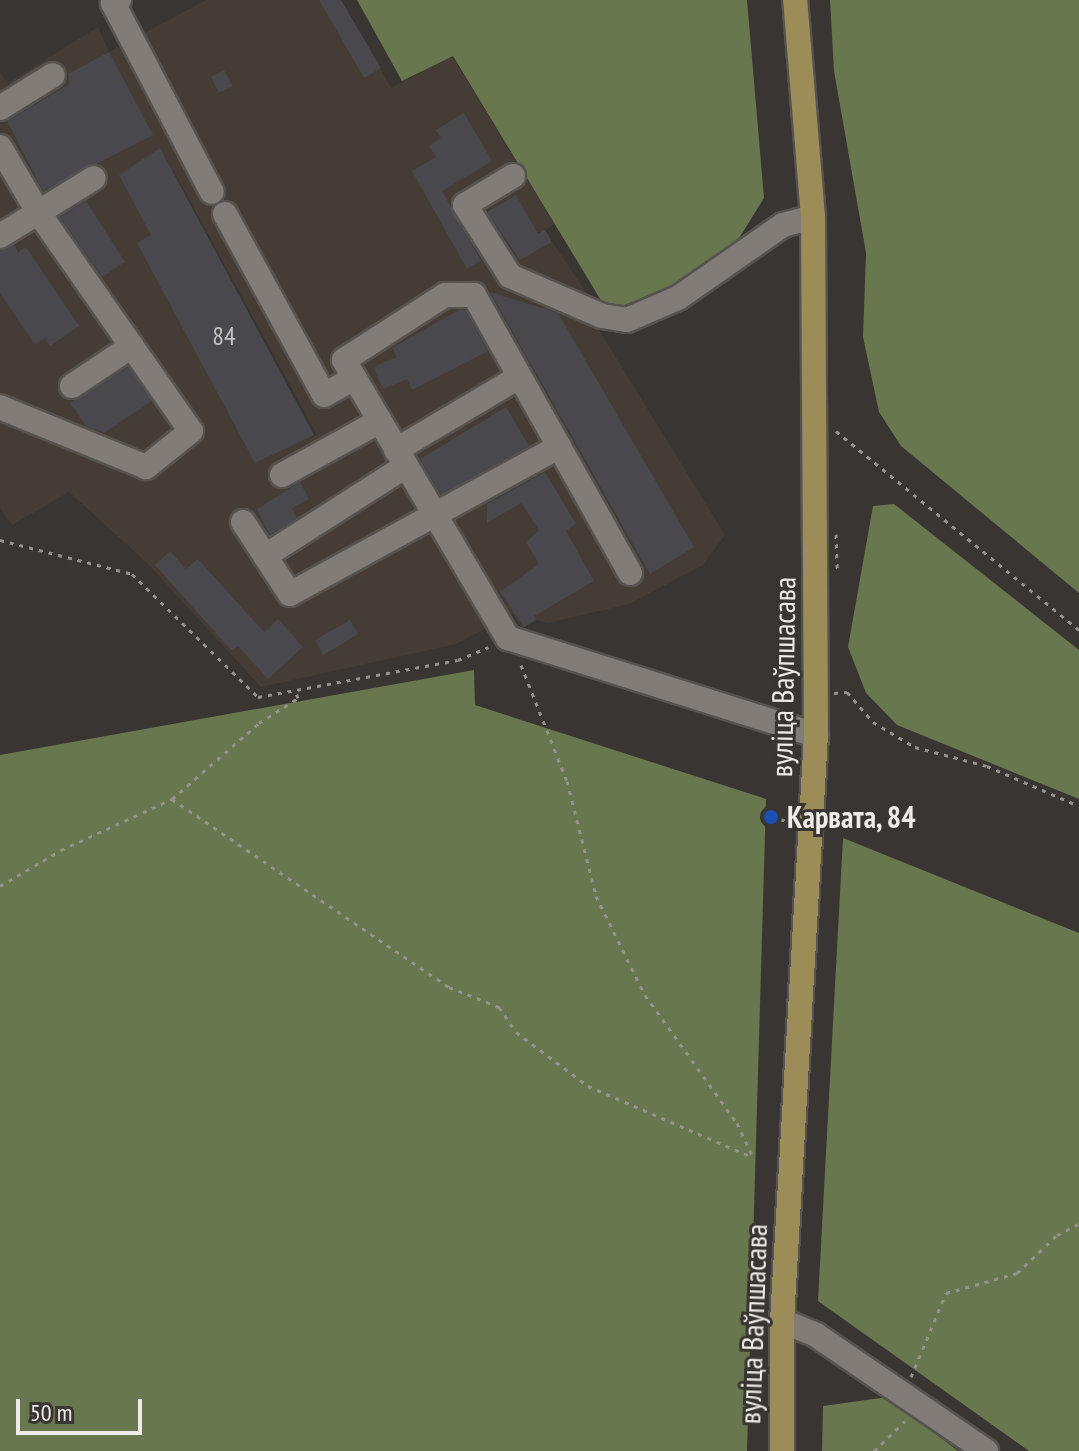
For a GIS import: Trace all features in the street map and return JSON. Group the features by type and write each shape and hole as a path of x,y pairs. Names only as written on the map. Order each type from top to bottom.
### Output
{"main road":[{"name":"вуліца Ваўпшасава","path":"782,1451 782,1321 816,735 818,415 813,217 795,0"}],"lane":[{"path":"119,0 113,3 212,192"},
{"path":"0,108 53,75"},
{"path":"0,147 38,212 191,431 146,467 0,407"},
{"path":"513,176 465,205 510,276 602,316 627,320 678,298 783,225 813,217"},
{"path":"0,236 94,178"},
{"path":"225,214 324,395 355,378"},
{"path":"630,573 474,295 445,295 344,360 508,638 816,735"},
{"path":"72,386 132,346"},
{"path":"265,556 519,377"},
{"path":"282,475 380,421"},
{"path":"243,522 290,594 436,518 559,447"},
{"path":"782,1321 816,1335 986,1451"}],"path":[{"path":"818,415 1079,630"},
{"path":"0,540 132,574 258,697 458,660 508,638 567,781 596,896 645,995 737,1123 753,1157 588,1086 516,1032 499,1007 449,987 172,799"},
{"path":"0,886 61,850 172,799 259,723 298,698 295,690"},
{"path":"832,693 847,692 873,722 915,747 987,766 1079,806"},
{"path":"874,1451 913,1401 946,1293 1017,1273 1057,1235 1079,1224"}],"shaded area":[{"path":"206,0 341,0 391,88 452,56 554,224 545,231 602,316 596,325 725,535 703,565 629,604 548,623 536,620 522,628 513,614 456,644 261,687 146,562 69,492 12,525 0,508 0,73 8,83 98,27 109,52","holes":["173,170 317,435 310,438 314,435"]}],"green space":[{"path":"357,0 747,0 764,198 723,264 608,312 453,56 402,81"},
{"path":"830,0 1079,0 1079,593 901,446 879,412 863,337 866,253 834,71"},
{"path":"894,504 1079,650 1079,799 897,725 866,693 848,647 873,506"},
{"path":"474,670 475,705 766,799 747,1451 0,1451 0,755"},
{"path":"843,838 1079,933 1079,1451 1029,1451 818,1301"},
{"path":"888,1397 958,1451 822,1451 823,1406"}],"building":[{"path":"319,0 341,0 381,68 364,78"},
{"path":"109,52 153,135 43,191 7,121 70,84 68,74"},
{"path":"224,70 233,86 219,93 211,77"},
{"path":"464,113 492,161 442,191 481,261 467,269 412,171 436,157 429,146 441,138 436,130"},
{"path":"160,148 314,435 255,463 137,243 151,235 119,175"},
{"path":"516,195 538,234 545,230 552,242 520,260 487,212"},
{"path":"86,201 125,262 102,277 60,217"},
{"path":"14,245 18,252 26,247 79,326 50,346 45,338 35,345 0,293 0,251"},
{"path":"490,292 558,313 694,547 650,574"},
{"path":"459,310 465,310 488,351 412,390 407,379 383,389 373,367 397,357 392,348"},
{"path":"128,367 152,401 104,433 86,426 70,403"},
{"path":"506,407 529,446 441,495 420,459"},
{"path":"545,472 576,524 566,531 594,581 534,616 536,620 524,627 500,592 539,564 526,542 539,530 521,503 487,523 487,504"},
{"path":"300,482 309,499 292,508 297,518 270,535 257,509"},
{"path":"170,551 186,569 198,559 264,632 278,619 303,647 268,679 238,646 232,651 155,565"},
{"path":"350,620 358,634 323,655 315,640"}],"place":[{"name":"Карвата, 84","path":"771,817"}]}
